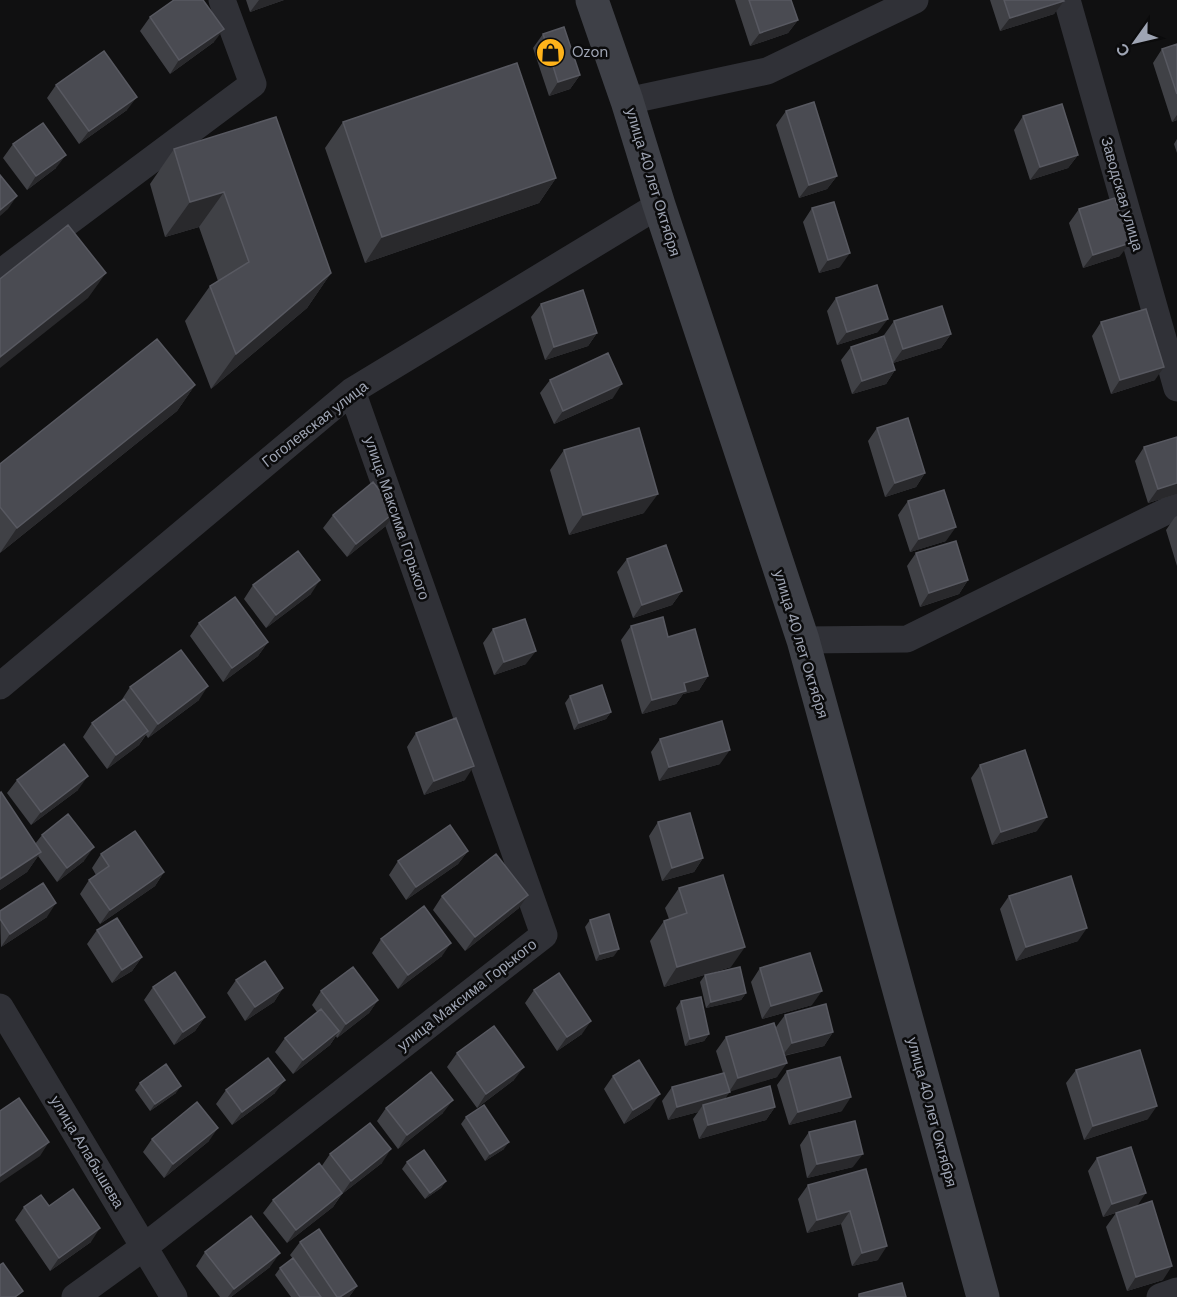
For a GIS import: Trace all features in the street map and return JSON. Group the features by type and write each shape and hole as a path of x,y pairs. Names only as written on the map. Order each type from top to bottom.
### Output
{"street":[{"path":"0,273 253,84 222,0"},
{"name":"улица 40 лет Октября","path":"592,0 802,640 983,1297"},
{"path":"627,101 767,71 915,0"},
{"name":"Заводская улица","path":"1067,0 1177,388"},
{"name":"Гоголевская улица","path":"0,686 352,391 659,205"},
{"name":"улица Максима Горького","path":"75,1297 144,1247 544,935 352,391"},
{"path":"802,640 907,639 1177,506"},
{"name":"улица Алабышева","path":"0,1007 174,1297"},
{"path":"1160,1297 1177,1291"}],"building":[{"path":"174,0 203,0 224,29 179,60 150,17"},
{"path":"749,0 791,0 798,20 760,33"},
{"path":"1004,0 1063,0 1064,1 1010,18"},
{"path":"564,27 580,75 558,82 543,34"},
{"path":"1177,44 1177,94 1162,49"},
{"path":"104,51 137,97 89,131 56,85"},
{"path":"517,63 556,178 382,237 343,122"},
{"path":"814,102 837,176 809,185 786,111"},
{"path":"1062,104 1078,155 1040,167 1023,116"},
{"path":"276,117 331,273 236,354 210,286 249,262 224,192 190,202 174,149"},
{"path":"43,123 66,155 36,176 13,144"},
{"path":"0,175 17,196 0,210"},
{"path":"1115,198 1130,243 1093,255 1079,209"},
{"path":"834,202 850,253 828,260 812,208"},
{"path":"68,225 106,273 0,357 0,279"},
{"path":"877,285 888,319 847,332 836,298"},
{"path":"583,290 597,333 554,347 541,304"},
{"path":"942,306 951,334 903,349 894,321"},
{"path":"1146,309 1164,367 1120,380 1101,322"},
{"path":"884,336 895,370 862,381 851,347"},
{"path":"157,339 195,385 17,528 0,507 0,464"},
{"path":"608,353 622,384 563,411 550,380"},
{"path":"908,418 925,473 895,483 877,428"},
{"path":"639,428 658,494 583,515 564,450"},
{"path":"1177,437 1177,483 1158,489 1144,447"},
{"path":"373,482 396,511 356,544 333,515"},
{"path":"944,490 956,527 919,539 908,501"},
{"path":"956,541 968,580 929,593 916,553"},
{"path":"666,545 682,591 642,605 627,559"},
{"path":"298,551 320,580 276,615 253,585"},
{"path":"235,597 268,642 232,668 199,623"},
{"path":"663,617 668,637 695,629 708,676 684,683 686,691 652,700 631,626"},
{"path":"525,619 536,651 504,662 493,629"},
{"path":"181,650 208,686 158,724 130,687"},
{"path":"602,685 611,712 579,723 570,696"},
{"path":"124,699 148,731 116,755 92,723"},
{"path":"456,718 474,766 434,781 416,733"},
{"path":"722,721 730,750 669,767 660,739"},
{"path":"64,744 88,776 41,812 17,780"},
{"path":"1025,750 1047,817 1001,832 980,765"},
{"path":"0,793 41,852 0,879"},
{"path":"690,813 703,858 672,868 658,822"},
{"path":"68,814 94,847 67,868 42,835"},
{"path":"450,825 468,851 416,887 398,861"},
{"path":"135,831 164,872 110,910 89,880 109,866 101,854"},
{"path":"496,854 528,895 475,937 442,896"},
{"path":"723,875 745,947 677,967 664,921 687,913 679,888"},
{"path":"1071,876 1087,928 1026,947 1009,896"},
{"path":"43,883 56,903 10,934 0,919 0,911"},
{"path":"424,906 451,943 408,975 381,939"},
{"path":"609,914 619,949 600,954 590,920"},
{"path":"117,918 142,957 122,970 97,930"},
{"path":"810,953 822,991 771,1006 760,968"},
{"path":"265,961 283,988 255,1007 236,980"},
{"path":"353,967 378,1000 346,1024 321,991"},
{"path":"740,967 746,993 711,1002 705,975"},
{"path":"175,972 205,1017 183,1032 153,987"},
{"path":"559,973 591,1021 567,1037 534,990"},
{"path":"701,997 709,1034 690,1039 681,1001"},
{"path":"826,1004 833,1032 792,1043 785,1015"},
{"path":"321,1009 339,1031 303,1060 285,1038"},
{"path":"774,1023 787,1063 738,1078 726,1037"},
{"path":"494,1026 524,1067 486,1094 457,1053"},
{"path":"1140,1050 1157,1106 1093,1126 1076,1070"},
{"path":"840,1057 851,1097 798,1112 787,1071"},
{"path":"268,1058 285,1080 242,1112 226,1090"},
{"path":"639,1060 660,1094 633,1110 613,1076"},
{"path":"166,1064 181,1086 155,1104 140,1083"},
{"path":"431,1072 453,1100 407,1135 386,1108"},
{"path":"724,1073 730,1092 677,1107 672,1087"},
{"path":"770,1086 775,1107 708,1125 703,1105"},
{"path":"19,1098 49,1142 0,1176 0,1111"},
{"path":"197,1102 218,1128 173,1164 152,1139"},
{"path":"484,1105 509,1142 490,1154 466,1117"},
{"path":"855,1121 863,1154 817,1164 809,1132"},
{"path":"370,1123 391,1149 351,1181 330,1154"},
{"path":"1131,1147 1146,1193 1112,1204 1097,1158"},
{"path":"424,1150 446,1181 430,1193 407,1162"},
{"path":"319,1163 342,1193 296,1230 273,1200"},
{"path":"866,1169 887,1246 862,1253 850,1211 817,1220 808,1185"},
{"path":"73,1189 100,1228 59,1258 24,1207 41,1195 49,1206"},
{"path":"1152,1201 1172,1266 1136,1277 1116,1213"},
{"path":"251,1216 280,1253 234,1289 205,1252"},
{"path":"319,1229 357,1286 340,1297 337,1297 300,1242"},
{"path":"293,1258 321,1297 300,1297 280,1268"},
{"path":"3,1263 23,1291 15,1297 0,1297 0,1265"},
{"path":"902,1283 906,1297 859,1297 859,1294"}],"place":[{"name":"Ozon","path":"551,52"}]}
